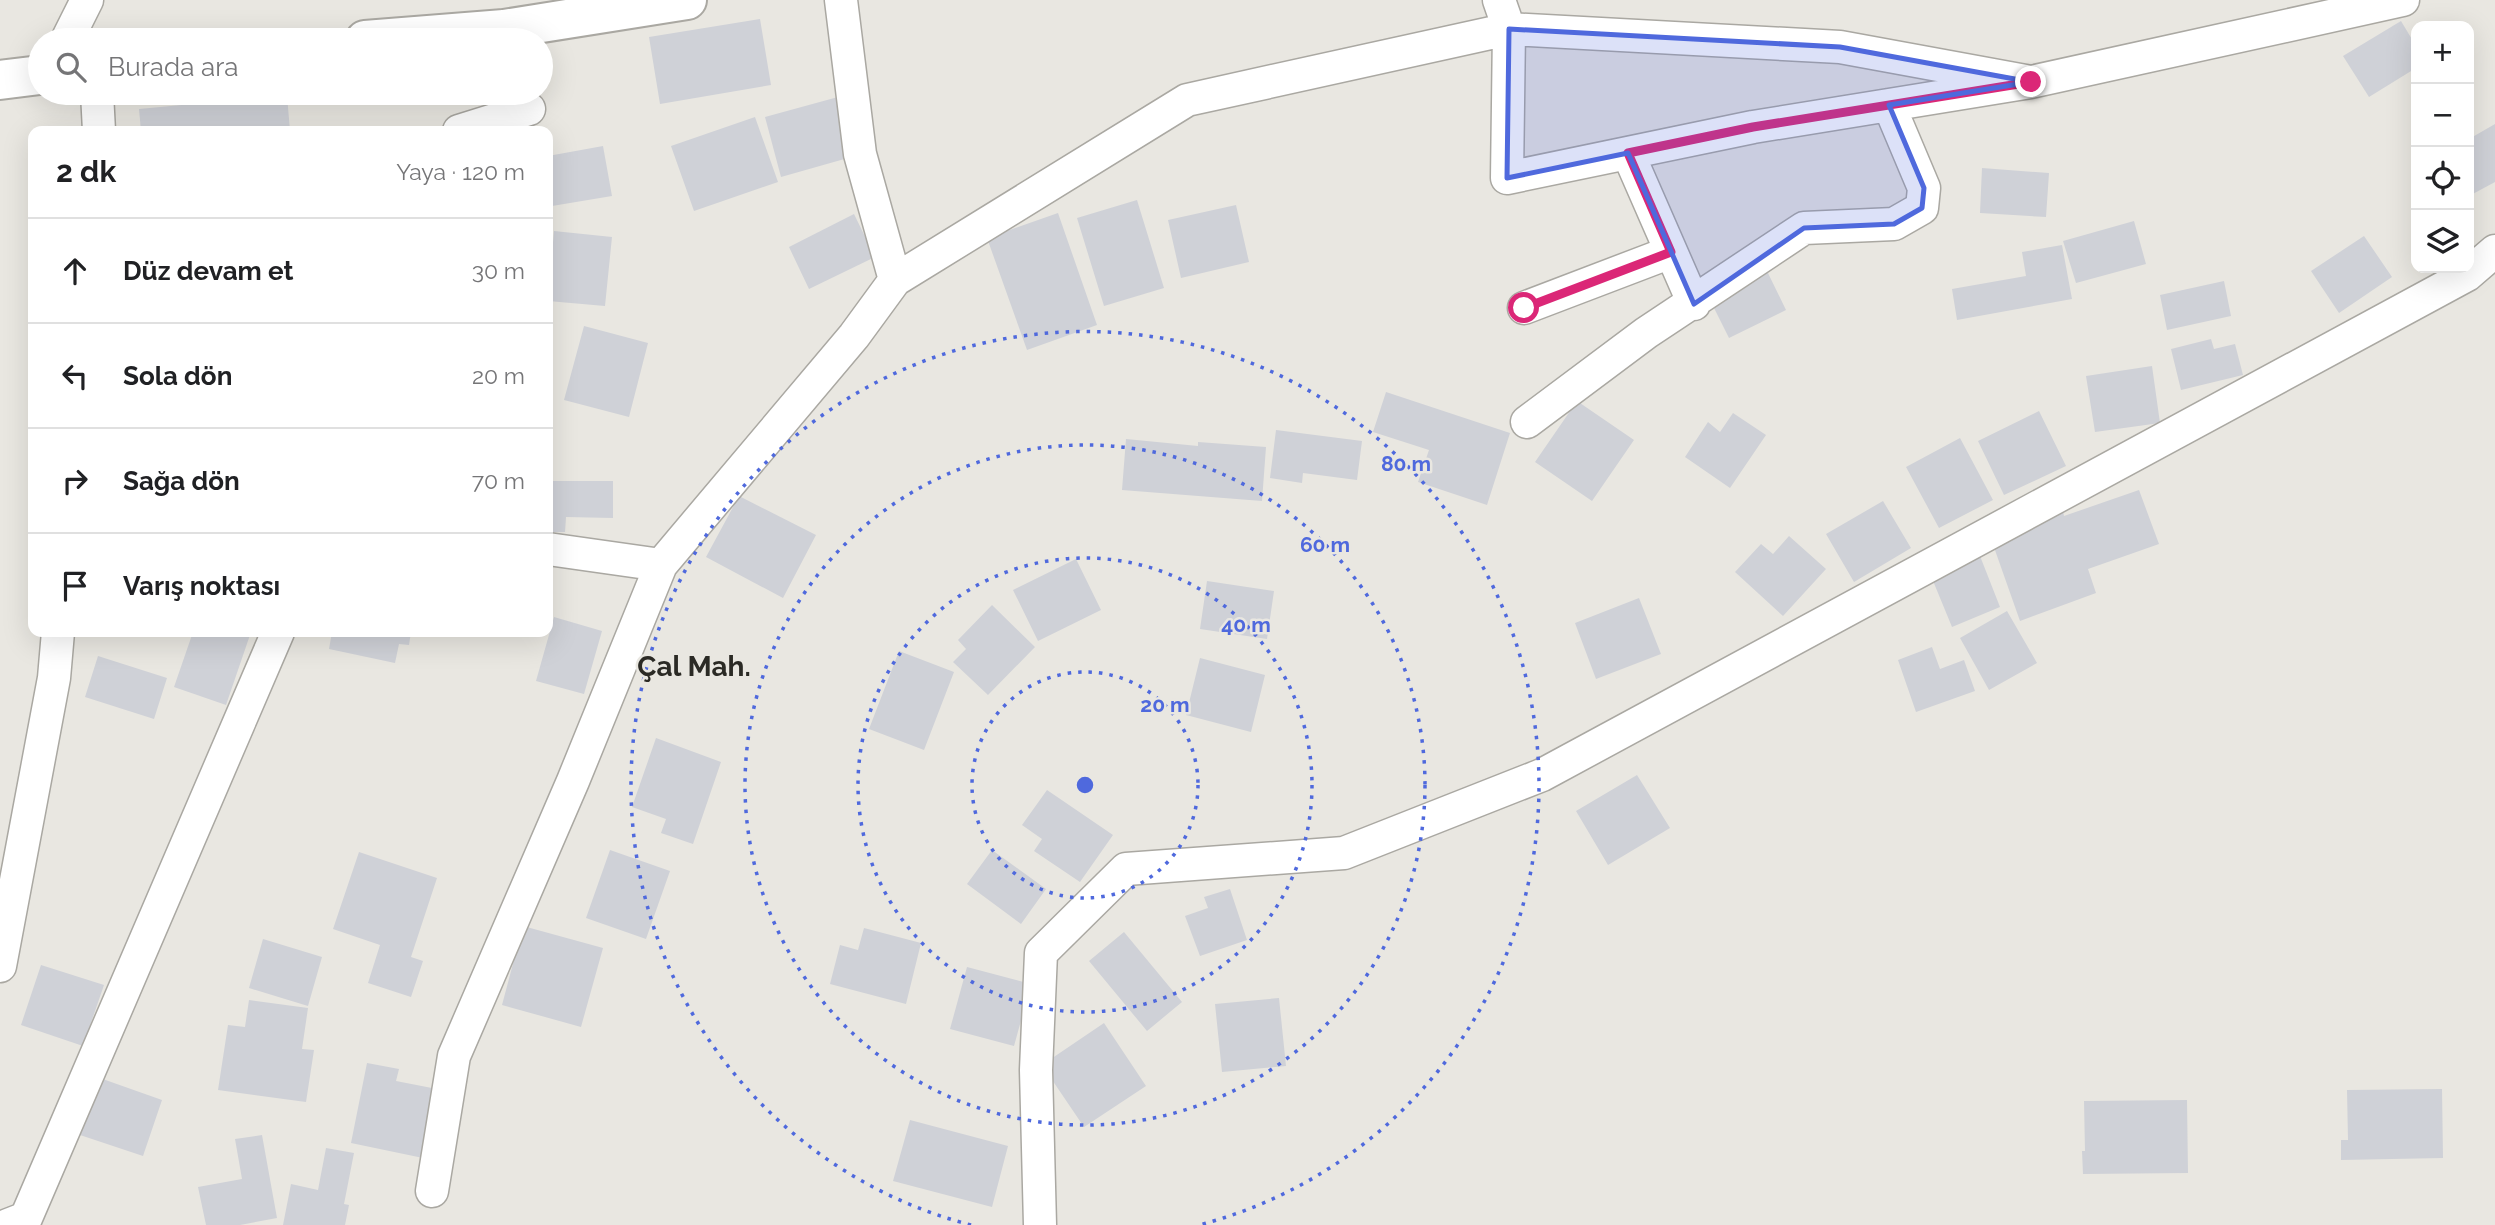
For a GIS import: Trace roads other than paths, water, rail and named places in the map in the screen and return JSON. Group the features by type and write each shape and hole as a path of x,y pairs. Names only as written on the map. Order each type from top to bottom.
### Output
{"main road":[{"path":"510,28 687,0"},
{"path":"0,57 28,56"},
{"path":"0,80 28,76"}],"street":[{"path":"73,28 87,0"},
{"path":"841,0 860,154 895,281"},
{"path":"1504,14 1507,178 1753,127 2031,82 2403,0"},
{"path":"432,1191 454,1056 573,781 661,565 853,336 895,281 1187,100 1504,14 1840,47 2031,82"},
{"path":"98,105 99,126"},
{"path":"1527,422 1646,333 1694,304 1804,228 1894,224 1922,208 1924,188 1889,105"},
{"path":"475,126 529,109"},
{"path":"1628,153 1694,304"},
{"path":"1040,1225 1036,1070 1041,953 1126,869 1344,853 1542,775 2467,275 2495,251"},
{"path":"1524,308 1671,252"},
{"path":"553,550 661,565"},
{"path":"0,966 54,678 58,637"},
{"path":"25,1223 276,637"}],"district":[{"name":"Çal Mah.","path":"694,666"}]}
